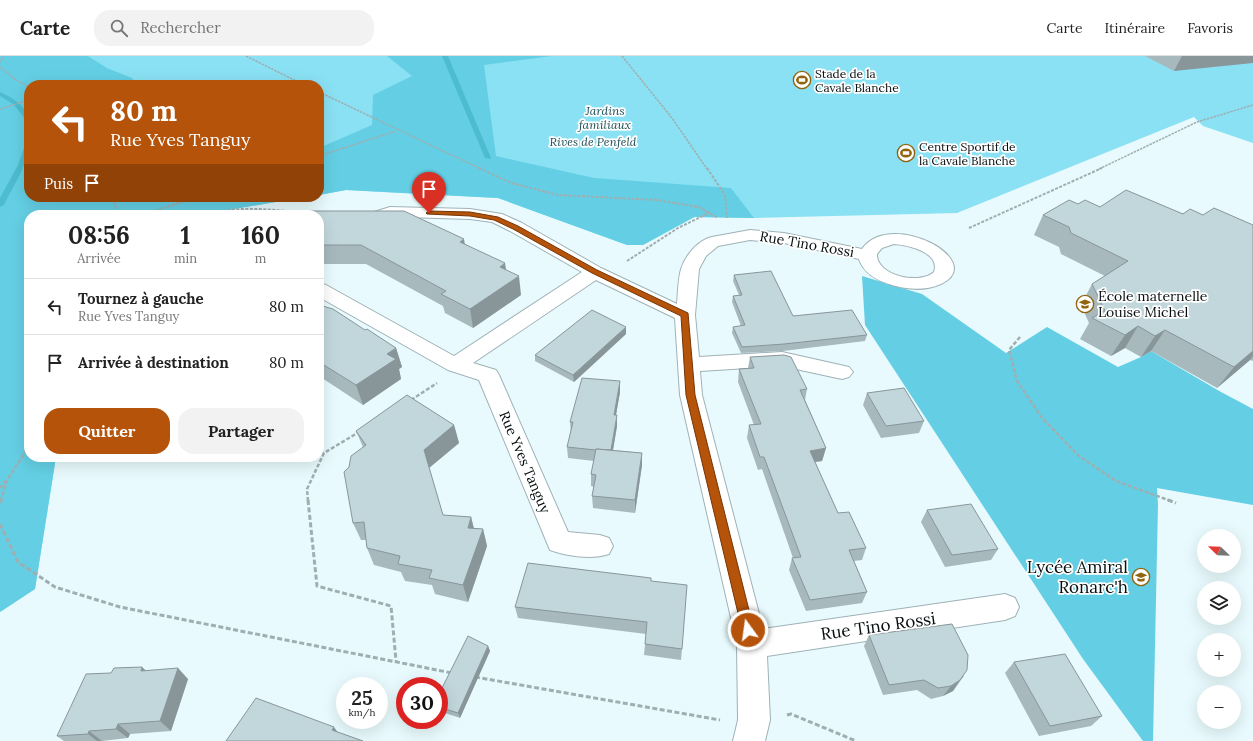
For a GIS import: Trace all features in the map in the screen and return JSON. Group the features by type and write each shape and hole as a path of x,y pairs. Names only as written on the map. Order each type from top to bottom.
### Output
{"street":[{"path":"371,224 378,216 390,212 470,214 496,218 516,227 600,274 685,315"},
{"name":"Rue Tino Rossi","path":"752,730 752,644 691,395 685,315 690,269 699,253 712,242 750,235 784,238 867,255"},
{"path":"459,366 600,274"},
{"name":"Rue Yves Tanguy","path":"324,292 459,366 488,375 560,542 600,546"},
{"path":"689,365 782,359 842,372"},
{"name":"Rue Tino Rossi","path":"752,644 1005,608"}],"path":[{"path":"0,62 4,56"},
{"path":"246,56 294,80"},
{"path":"622,56 672,118 725,195 727,222"},
{"path":"0,67 24,84"},
{"path":"324,94 511,183 558,195 657,200 699,207 750,235"},
{"path":"1,108 24,101"},
{"path":"969,228 1065,186 1197,122 1253,105"},
{"path":"324,154 397,130"},
{"path":"157,210 181,202"},
{"path":"228,210 237,208 274,210"},
{"path":"600,274 678,228 709,213"},
{"path":"1020,336 1009,350 1016,381 1042,418 1079,456 1116,481 1176,503"},
{"path":"410,400 459,366"},
{"path":"324,453 364,428"},
{"path":"0,488 24,454"},
{"path":"320,462 308,489 318,586 391,606 396,661"},
{"path":"0,503 7,480"},
{"path":"0,524 18,562 55,587 120,607 455,673"},
{"path":"471,676 714,720 752,730 791,714 856,741"}],"green space":[{"path":"0,56 1253,56 1253,143 1203,126 1194,117 957,213 754,218 695,217 643,245 627,245 498,198 346,190 324,194 324,80 24,80 24,202 276,202 228,210 24,210 24,462 55,462 35,589 0,612"}],"shaded area":[{"path":"0,56 88,56 107,68 132,78 133,80 24,80 24,202 276,202 228,210 24,210 24,462 55,462 35,589 0,612"},
{"path":"387,56 552,56 484,65 496,156 594,178 731,188 754,218 694,217 643,245 627,245 498,198 346,190 324,194 324,146 372,125 373,95 412,76"},
{"name":"Lycée Amiral Ronarc'h","path":"862,276 922,294 1006,353 1047,327 1118,367 1151,351 1253,409 1253,505 1157,488 1158,505 1153,741 1143,741 1083,659 865,325"}],"building":[{"path":"1126,190 1183,214 1190,209 1203,215 1214,208 1253,225 1253,351 1234,367 1165,330 1155,336 1138,326 1125,335 1092,318 1105,311 1092,284 1128,261 1071,233 1069,227 1043,215 1069,200 1078,204 1085,200 1100,207"},
{"path":"324,211 404,211 464,239 460,242 505,263 500,267 519,276 470,309 441,294 446,291 361,245 324,245"},
{"path":"771,271 793,316 852,310 867,335 742,347 733,327 745,325 733,296 742,295 734,275"},
{"path":"324,306 333,309 396,348 387,354 396,359 356,385 324,365"},
{"path":"592,310 626,327 573,375 535,355"},
{"path":"784,355 791,357 807,389 800,390 826,448 810,451 838,513 849,512 866,548 849,550 867,592 810,600 792,558 801,557 764,457 760,457 749,425 761,424 739,369 754,368 750,357"},
{"path":"582,378 620,381 614,415 617,415 611,450 567,447 573,422 570,422"},
{"path":"904,388 924,421 886,426 867,393"},
{"path":"407,395 454,425 424,450 443,515 471,517 468,528 483,529 463,585 429,578 432,570 398,564 400,556 367,548 364,522 353,523 344,472 349,467 351,456 366,445 356,431"},
{"path":"596,449 642,453 635,500 592,496 596,475 591,474"},
{"path":"971,504 998,549 952,555 927,510"},
{"path":"528,563 651,578 651,581 687,585 682,649 645,644 647,622 515,607"},
{"path":"952,624 968,655 967,670 960,680 951,686 938,688 924,680 889,685 869,635"},
{"path":"468,636 488,646 458,713 448,710 448,677"},
{"path":"1065,654 1102,716 1050,726 1014,662"},
{"path":"142,667 141,671 178,668 160,721 118,724 116,729 89,731 88,734 57,736 86,674 111,673 114,668"},
{"path":"256,698 334,727 332,730 363,741 226,741"}],"waterway":[{"path":"445,56 488,158"},
{"path":"0,94 15,103 24,114"},
{"path":"0,205 24,156"}],"place":[{"name":"Stade de la Cavale Blanche","path":"802,80"},
{"name":"Centre Sportif de la Cavale Blanche","path":"906,153"},
{"name":"École maternelle Louise Michel","path":"1085,304"},
{"name":"Lycée Amiral Ronarc'h","path":"1141,577"}],"route":[{"path":"429,213 470,214 496,218 516,227 595,272 685,315 691,395 748,630"}],"park label":[{"name":"Jardins familiaux","path":"605,117"},
{"name":"Rives de Penfeld","path":"593,141"}]}
